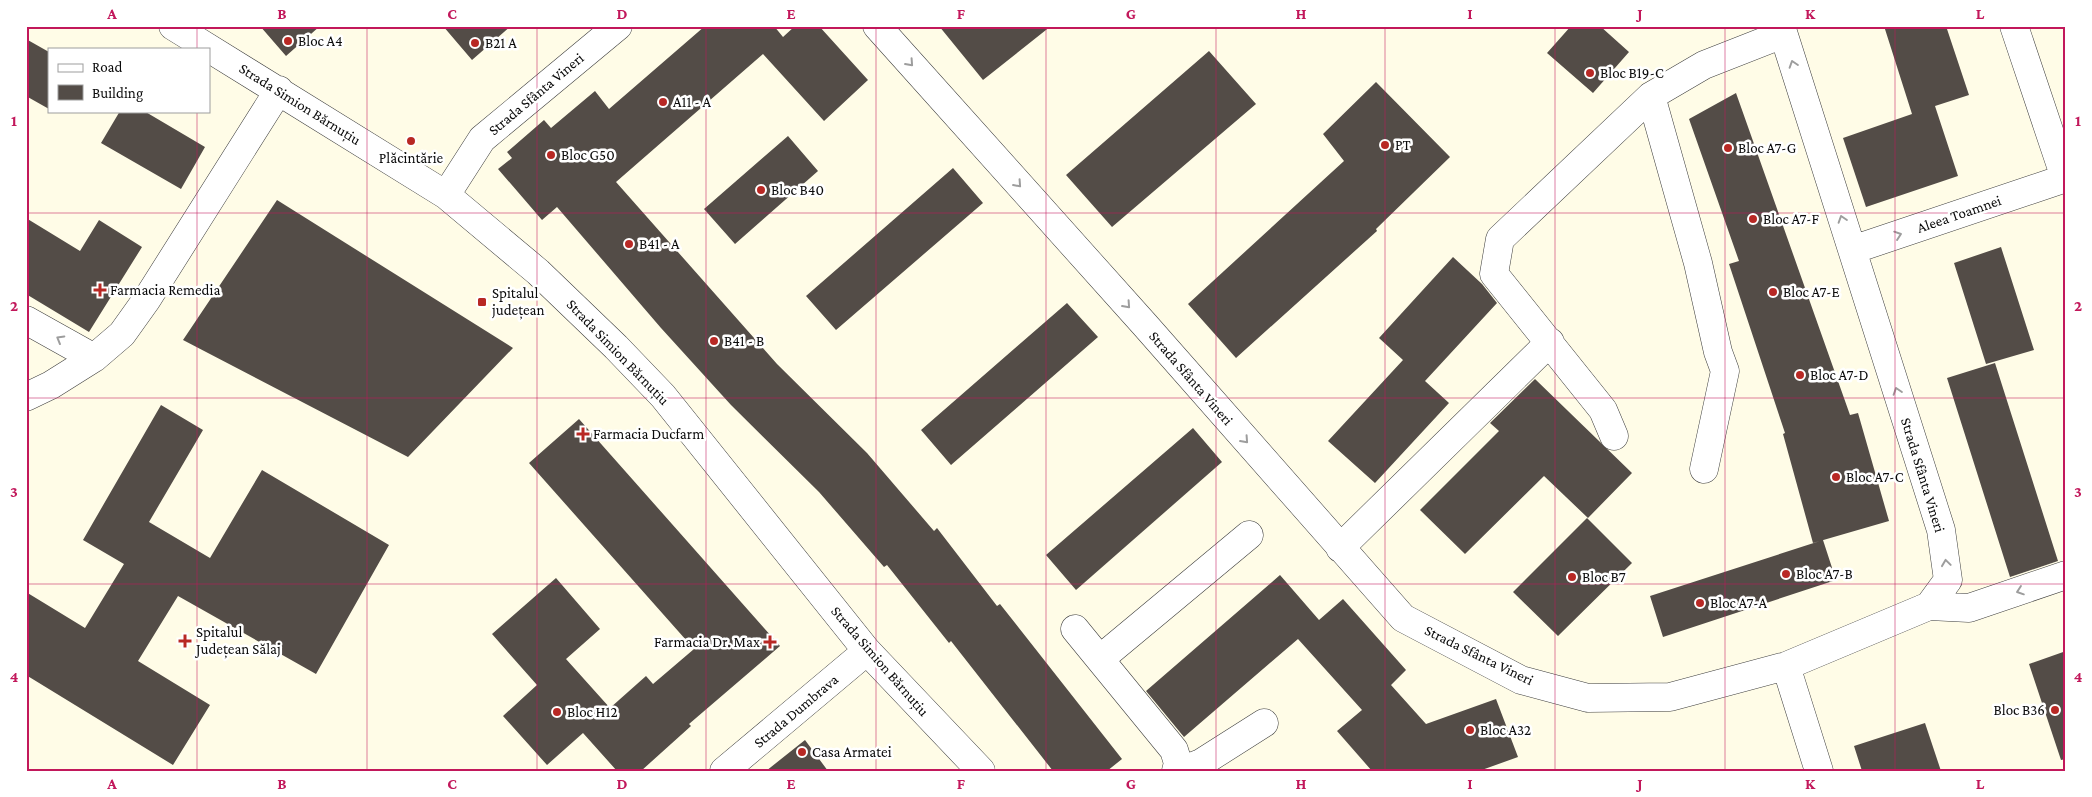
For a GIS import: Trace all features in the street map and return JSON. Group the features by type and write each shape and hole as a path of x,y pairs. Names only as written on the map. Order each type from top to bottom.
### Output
{"street":[{"name":"Strada Simion Bărnuțiu","path":"173,26 209,48"},
{"name":"Strada Sfânta Vineri","path":"446,195 482,139 618,26"},
{"name":"Strada Sfânta Vineri","path":"878,26 1403,618 1522,680 1588,698 1670,697 1786,666 1929,606 1948,580 1941,530 1782,30"},
{"path":"2014,26 2065,178"},
{"path":"1614,436 1603,410 1494,274 1500,239 1651,96 1704,65 1782,30"},
{"name":"Strada Simion Bărnuțiu","path":"210,48 446,195 538,272 616,347 663,396 867,651 981,771"},
{"path":"26,397 51,385 94,358 122,334 147,299 279,90"},
{"path":"1651,96 1698,263 1718,352 1725,371 1704,469"},
{"name":"Aleea Toamnei","path":"1852,250 2065,178"},
{"path":"26,320 94,358"},
{"path":"1340,548 1550,342"},
{"path":"1100,659 1249,535"},
{"path":"1929,606 1969,608 2066,575"},
{"path":"1075,628 1174,750 1178,762 1176,771"},
{"name":"Strada Dumbrava","path":"724,771 867,651"},
{"path":"1786,666 1819,771"},
{"path":"1180,771 1201,763 1264,723"}],"building":[{"name":"Bloc A4","path":"260,26 320,26 286,56"},
{"name":"B21 A","path":"443,26 511,26 472,60"},
{"path":"705,26 774,26 783,37 795,26 819,26 868,80 824,121 763,54 616,182 777,364 867,453 934,531 937,528 997,606 1000,604 1122,759 1107,771 1053,771 951,641 949,643 887,565 884,567 819,492 731,405 661,328 557,207 542,220 498,169 512,158 507,152 544,120 551,128 595,91 609,109"},
{"path":"939,26 1051,26 983,80"},
{"name":"Bloc B19-C","path":"1571,26 1600,26 1629,52 1593,93 1547,53"},
{"path":"1884,26 1946,26 1969,95 1935,106 1958,176 1866,207 1843,138 1912,114"},
{"path":"26,39 48,51 48,108 26,96"},
{"path":"1209,51 1256,104 1112,227 1066,175"},
{"path":"1376,82 1450,157 1376,229 1377,231 1236,358 1188,304 1344,161 1323,134"},
{"path":"1736,93 1850,415 1858,413 1889,521 1813,543 1783,434 1785,433 1729,264 1739,261 1689,119"},
{"path":"119,112 146,112 205,147 181,189 101,143"},
{"name":"Bloc B40","path":"788,136 818,171 735,244 704,209"},
{"path":"953,168 983,203 836,330 806,296"},
{"path":"277,200 513,348 408,457 183,340"},
{"path":"26,218 80,251 99,220 142,247 89,332 26,294"},
{"path":"2001,247 2034,350 1986,364 1954,263"},
{"path":"1453,257 1482,284 1497,303 1425,381 1449,403 1375,483 1328,441 1403,360 1379,338"},
{"path":"1067,303 1098,337 951,465 921,430"},
{"path":"1995,363 2058,561 2010,577 1947,378"},
{"path":"1535,379 1632,473 1588,518 1544,476 1465,554 1420,510 1499,431 1490,423"},
{"path":"161,405 203,430 149,522 210,558 262,470 389,545 316,674 178,596 138,661 210,705 173,765 26,675 26,592 85,628 124,564 83,540"},
{"path":"579,419 780,646 689,724 691,726 641,771 617,771 583,733 547,765 503,716 537,685 492,634 556,578 600,629 566,659 610,708 646,676 653,684 694,649 529,463"},
{"path":"1193,428 1222,462 1076,590 1046,555"},
{"name":"Bloc B7","path":"1587,518 1632,563 1558,636 1513,592"},
{"path":"1823,540 1836,580 1663,637 1650,596"},
{"path":"1280,575 1319,620 1343,599 1406,670 1391,685 1426,724 1496,699 1518,757 1479,771 1372,771 1337,731 1362,710 1298,639 1184,737 1146,691"},
{"name":"Bloc B36","path":"2066,651 2066,759 2061,760 2029,664"},
{"path":"1925,723 1941,771 1862,771 1854,746"},
{"name":"Casa Armatei","path":"805,740 828,771 766,771"}],"place":[{"name":"Bloc A4","path":"288,41"},
{"name":"B21 A","path":"475,43"},
{"name":"Bloc B19-C","path":"1590,73"},
{"name":"A11 - A","path":"663,102"},
{"name":"Plăcintărie","path":"411,141"},
{"name":"PT","path":"1385,145"},
{"name":"Bloc A7-G","path":"1728,148"},
{"name":"Bloc G50","path":"551,155"},
{"name":"Bloc B40","path":"761,190"},
{"name":"Bloc A7-F","path":"1753,219"},
{"name":"B41 - A","path":"629,244"},
{"name":"Farmacia Remedia","path":"100,290"},
{"name":"Bloc A7-E","path":"1773,292"},
{"name":"Spitalul județean","path":"482,302"},
{"name":"B41 - B","path":"714,341"},
{"name":"Bloc A7-D","path":"1800,375"},
{"name":"Farmacia Ducfarm","path":"583,434"},
{"name":"Bloc A7-C","path":"1836,477"},
{"name":"Bloc A7-B","path":"1786,574"},
{"name":"Bloc B7","path":"1572,577"},
{"name":"Bloc A7-A","path":"1700,603"},
{"name":"Spitalul Județean Sălaj","path":"185,641"},
{"name":"Farmacia Dr. Max","path":"770,642"},
{"name":"Bloc B36","path":"2055,710"},
{"name":"Bloc H12","path":"557,712"},
{"name":"Bloc A32","path":"1470,730"},
{"name":"Casa Armatei","path":"802,752"}]}
